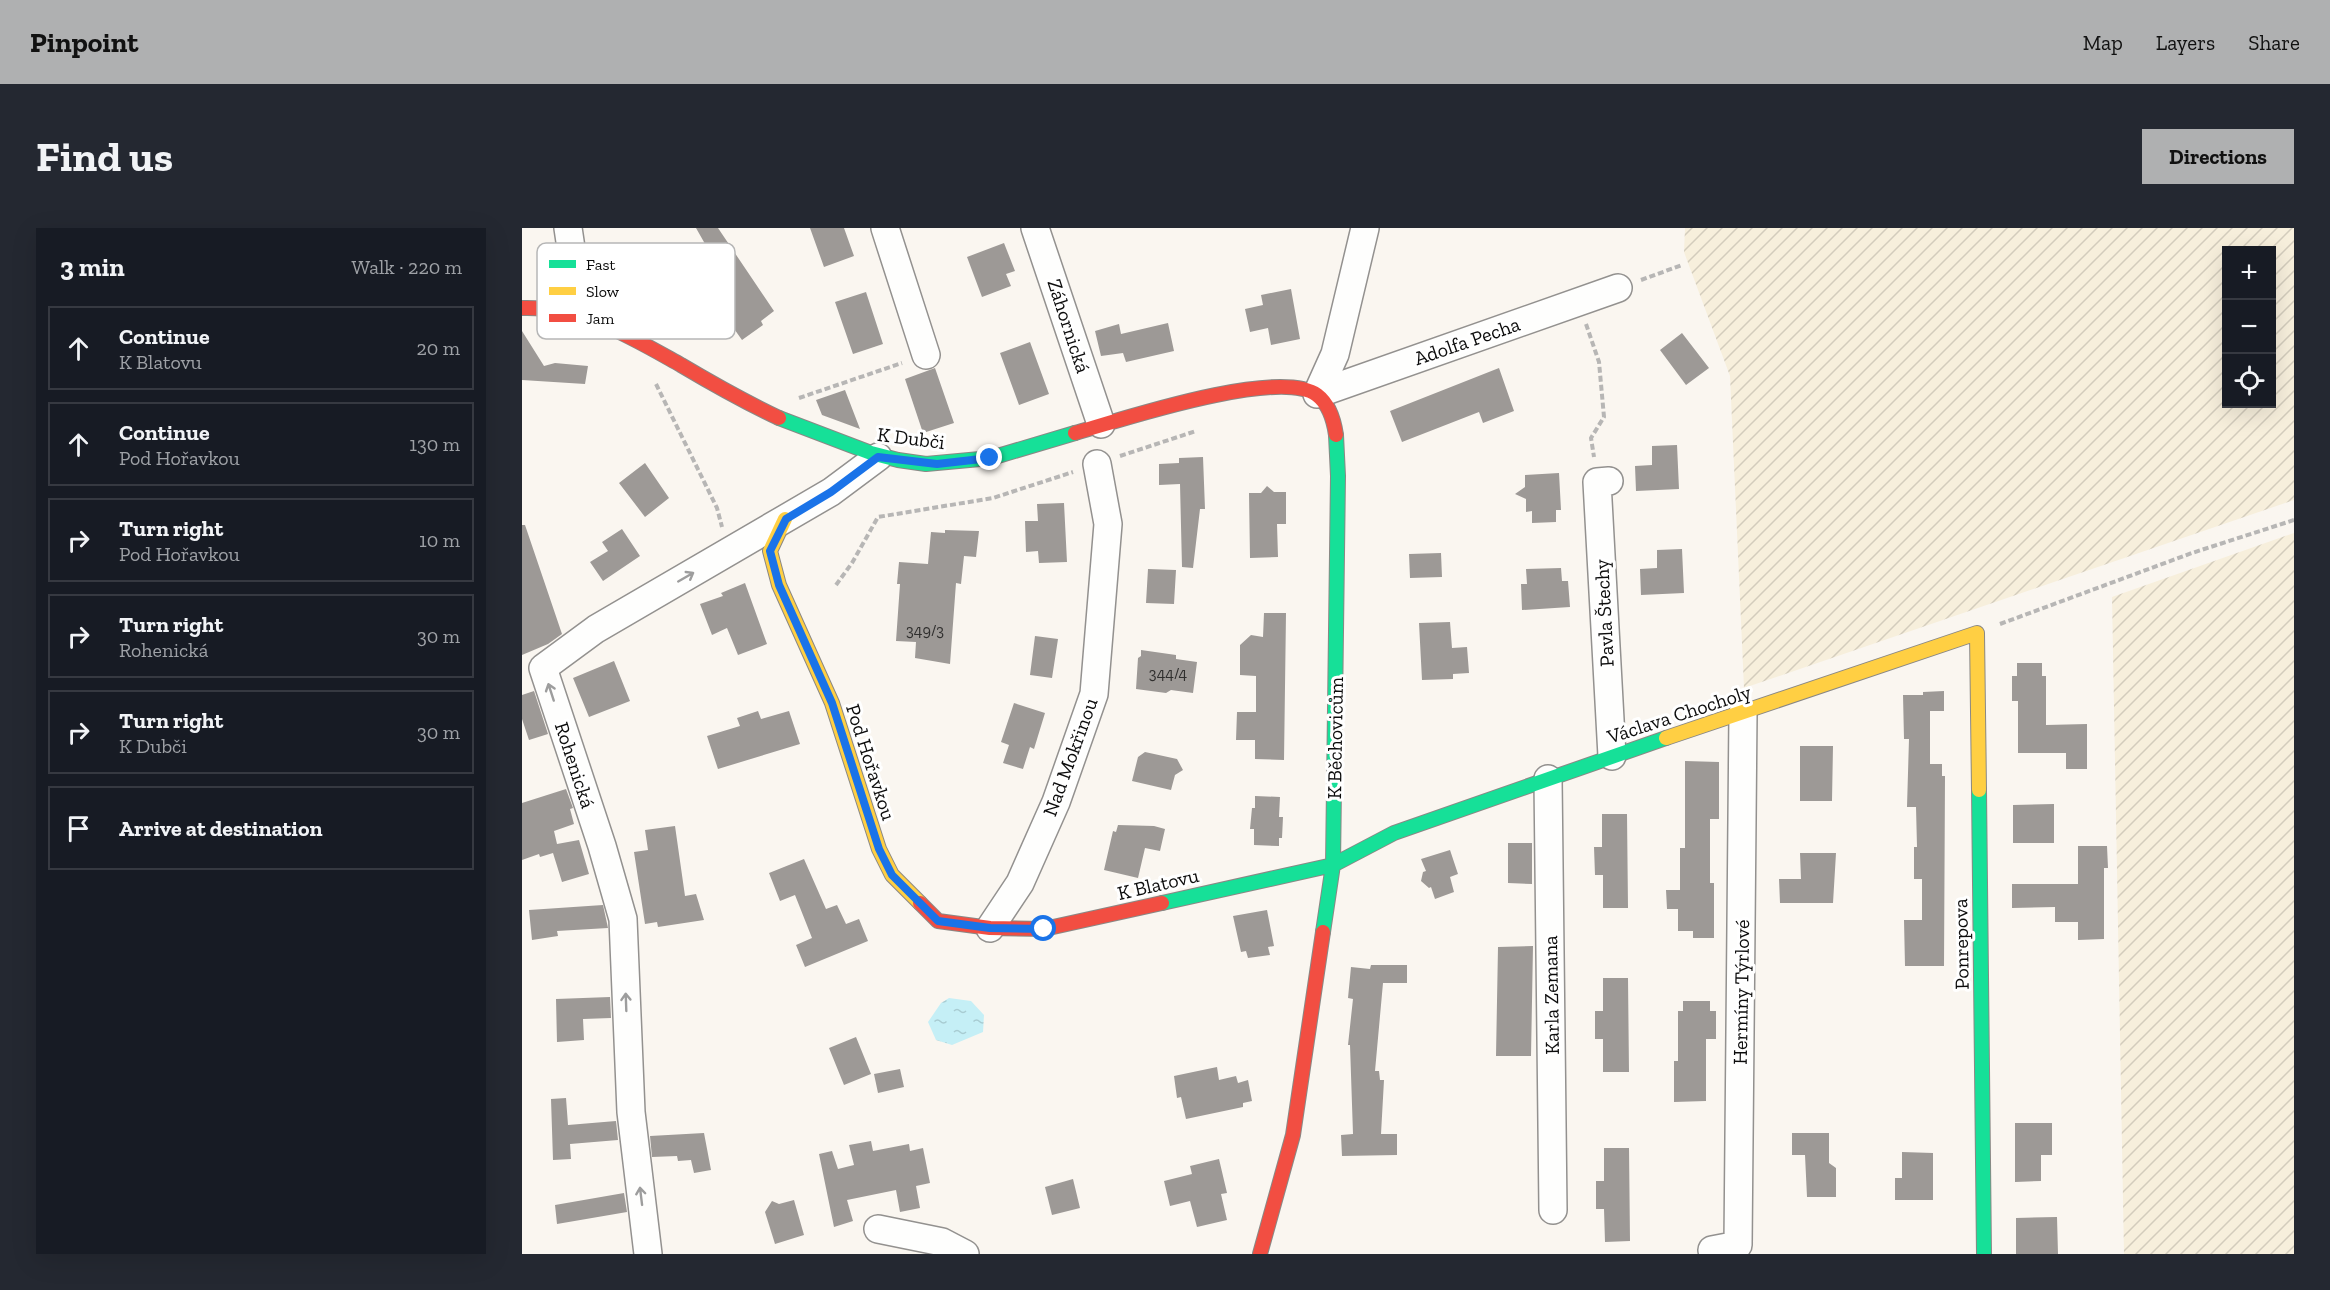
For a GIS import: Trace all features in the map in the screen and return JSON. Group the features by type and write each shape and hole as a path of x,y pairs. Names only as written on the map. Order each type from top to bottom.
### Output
{"street":[{"path":"568,228 570,243"},
{"path":"885,228 926,355"},
{"name":"Záhornická","path":"1035,228 1101,424"},
{"path":"1317,394 1335,354 1365,228"},
{"name":"Adolfa Pecha","path":"1317,394 1618,288"},
{"name":"K Dubči","path":"522,308 537,306"},
{"name":"K Dubči","path":"632,339 780,419 878,457 937,464 990,458 1101,424 1257,387 1293,385 1317,394"},
{"name":"K Běchovicům","path":"1260,1254 1293,1135 1333,865 1337,456 1332,421 1327,407 1317,394"},
{"name":"Rohenická","path":"648,1254 631,1112 623,920 602,846 543,668 596,629 831,492 878,457"},
{"name":"Nad Mokřinou","path":"990,928 1020,884 1056,802 1094,694 1108,524 1097,464"},
{"name":"Pavla Štechy","path":"1603,481 1612,756"},
{"name":"Pod Hořavkou","path":"786,519 770,551 779,585 832,703 879,849 892,875 938,921 990,928"},
{"name":"Václava Chocholy","path":"1394,833 1612,756 1977,633"},
{"name":"Ponrepova","path":"1977,633 1984,1254"},
{"name":"Hermíny Týrlové","path":"1712,1251 1738,1245 1743,713"},
{"name":"Karla Zemana","path":"1548,779 1553,1210"},
{"name":"K Blatovu","path":"990,928 1044,929 1333,865 1394,833"},
{"path":"878,1229 942,1242 964,1254"}],"path":[{"path":"1618,288 1682,265"},
{"path":"1579,302 1599,362 1604,417 1591,438 1603,481"},
{"path":"762,410 926,355"},
{"path":"656,382 717,508 730,552"},
{"path":"1977,633 2192,553 2294,520"}],"shaded area":[{"path":"1685,228 2294,228 2294,500 1744,688 1730,376 1684,252"},
{"path":"2294,533 2294,1254 2124,1254 2112,597"}],"water":[{"path":"949,998 971,1001 984,1015 983,1032 952,1045 936,1040 928,1022 941,1003"}],"building":[{"path":"696,228 718,228 728,243 705,243"},
{"path":"810,228 844,228 854,256 824,267"},
{"path":"1004,243 1015,271 1006,274 1011,286 982,297 967,257"},
{"path":"735,253 774,311 761,321 763,325 742,340 735,330"},
{"path":"1291,289 1300,339 1271,345 1268,328 1250,332 1245,309 1263,305 1261,295"},
{"path":"866,292 883,344 853,354 835,302"},
{"path":"1168,323 1174,351 1126,362 1123,353 1101,356 1095,331 1119,324 1121,334"},
{"path":"522,331 544,366 555,363 588,366 585,384 522,380"},
{"path":"1682,333 1709,368 1686,385 1660,350"},
{"path":"1030,342 1049,394 1019,405 1000,353"},
{"path":"935,368 954,423 923,433 905,379"},
{"path":"1499,368 1514,411 1483,423 1479,412 1402,442 1390,411"},
{"path":"845,390 860,429 822,415 816,400"},
{"path":"1677,445 1679,489 1636,491 1635,466 1652,465 1652,446"},
{"path":"1203,457 1205,509 1200,509 1193,568 1182,567 1180,484 1159,485 1159,464 1179,463 1179,458"},
{"path":"645,463 669,498 645,517 619,483"},
{"path":"1559,473 1561,510 1556,510 1556,522 1532,523 1532,511 1526,512 1526,499 1515,494 1525,487 1525,475"},
{"path":"1267,486 1274,492 1286,492 1286,524 1277,524 1278,557 1250,558 1249,493 1261,493"},
{"path":"1064,503 1067,562 1039,563 1038,551 1026,552 1025,521 1038,521 1037,504"},
{"path":"522,525 525,525 562,634 548,644 522,655"},
{"path":"622,529 640,556 603,581 590,562 608,551 602,542"},
{"path":"945,530 979,531 976,557 964,556 961,584 956,583 950,664 915,658 916,642 896,641 900,584 897,584 899,562 928,564 931,532 945,533"},
{"path":"1682,549 1684,593 1641,595 1640,569 1657,568 1657,550"},
{"path":"1441,553 1442,577 1410,578 1409,554"},
{"path":"1561,568 1562,581 1568,581 1570,607 1522,610 1521,584 1527,584 1526,569"},
{"path":"1148,569 1176,570 1174,604 1146,603"},
{"path":"745,583 767,644 738,655 727,628 712,635 700,604 723,596 721,593"},
{"path":"1264,613 1286,613 1284,760 1255,759 1255,740 1236,740 1237,712 1256,712 1256,676 1240,675 1240,645 1251,635 1263,637"},
{"path":"1450,622 1452,648 1467,647 1469,673 1453,674 1453,679 1422,680 1419,623"},
{"path":"1035,636 1058,639 1052,678 1030,675"},
{"path":"1141,650 1176,655 1176,659 1197,662 1193,693 1171,690 1166,693 1136,689 1138,658 1141,656"},
{"path":"614,661 630,701 589,717 573,678"},
{"path":"2017,663 2042,663 2042,676 2046,676 2046,725 2087,724 2087,769 2066,769 2066,753 2018,753 2018,701 2012,701 2012,676 2017,676"},
{"path":"534,691 548,734 529,740 522,719 522,695"},
{"path":"1944,691 1944,711 1930,711 1930,764 1942,764 1942,776 1945,776 1944,966 1905,966 1904,920 1922,920 1922,879 1914,879 1914,847 1917,847 1916,807 1907,807 1909,739 1904,739 1903,695 1923,695 1923,692"},
{"path":"1014,703 1045,713 1034,749 1030,747 1023,769 1003,763 1009,745 1001,742"},
{"path":"758,711 761,719 789,711 800,744 718,769 707,736 740,726 737,718"},
{"path":"1800,746 1833,746 1832,801 1800,801"},
{"path":"1145,752 1177,759 1183,770 1175,775 1171,790 1132,781 1138,757"},
{"path":"1685,761 1719,762 1719,819 1710,819 1710,883 1714,883 1714,938 1693,938 1693,931 1678,931 1678,909 1667,909 1666,890 1680,890 1680,848 1685,848"},
{"path":"566,789 573,808 570,809 574,824 554,831 557,844 579,840 589,874 562,882 553,853 540,857 539,854 522,860 522,803"},
{"path":"1255,796 1280,797 1279,817 1283,817 1282,838 1279,838 1279,846 1254,845 1254,829 1250,829"},
{"path":"2054,804 2054,843 2013,843 2013,805"},
{"path":"1602,814 1627,814 1628,908 1603,908 1603,875 1595,875 1594,847 1602,847"},
{"path":"1118,825 1154,826 1165,829 1160,851 1145,848 1138,878 1104,870 1113,831 1116,832"},
{"path":"675,826 685,896 696,894 704,920 658,927 657,922 645,924 634,852 648,850 645,830"},
{"path":"1508,843 1532,843 1532,884 1508,883"},
{"path":"2078,846 2107,846 2108,868 2104,868 2104,939 2078,940 2078,922 2055,922 2055,907 2012,908 2012,884 2078,884"},
{"path":"1450,850 1458,874 1450,877 1454,892 1435,899 1431,887 1429,888 1421,881 1423,872 1426,871 1421,859"},
{"path":"1800,853 1836,853 1833,903 1780,903 1779,879 1801,879"},
{"path":"804,859 826,909 837,905 846,924 859,919 868,941 805,967 796,945 812,938 795,895 780,901 769,873"},
{"path":"603,905 608,928 557,931 558,936 532,940 529,910"},
{"path":"1267,910 1274,946 1268,947 1270,955 1248,958 1246,951 1241,952 1233,916"},
{"path":"1533,946 1531,1056 1496,1056 1498,947"},
{"path":"1371,965 1407,965 1407,983 1383,983 1375,1071 1379,1071 1380,1080 1384,1080 1381,1134 1397,1134 1397,1155 1342,1156 1341,1135 1353,1134 1350,1045 1348,1045 1353,999 1348,998 1351,967 1370,969"},
{"path":"1603,978 1628,978 1629,1072 1603,1072 1603,1039 1595,1039 1595,1011 1603,1011"},
{"path":"610,997 611,1018 583,1019 584,1040 557,1042 556,999"},
{"path":"1683,1001 1710,1001 1710,1011 1716,1011 1716,1039 1706,1039 1706,1101 1674,1102 1674,1061 1678,1061 1678,1011 1683,1011"},
{"path":"856,1037 871,1074 844,1085 829,1048"},
{"path":"1217,1067 1219,1080 1236,1076 1238,1083 1248,1080 1252,1101 1243,1103 1243,1107 1186,1119 1181,1097 1177,1098 1174,1076"},
{"path":"900,1069 904,1087 878,1093 874,1074"},
{"path":"566,1098 568,1125 616,1121 618,1140 570,1144 571,1159 553,1160 551,1099"},
{"path":"2015,1123 2052,1123 2052,1155 2041,1155 2041,1181 2015,1182"},
{"path":"704,1133 711,1170 694,1173 691,1160 678,1161 677,1156 652,1157 650,1136"},
{"path":"1792,1133 1829,1133 1829,1163 1836,1168 1836,1197 1807,1197 1805,1155 1792,1155"},
{"path":"871,1141 873,1151 909,1144 910,1151 923,1148 930,1183 916,1186 920,1208 900,1212 896,1190 847,1200 853,1221 834,1227 819,1154 832,1151 838,1169 854,1165 849,1145"},
{"path":"1604,1148 1629,1148 1630,1241 1605,1242 1604,1209 1596,1209 1596,1181 1604,1181"},
{"path":"1902,1152 1933,1153 1933,1200 1895,1200 1895,1178 1902,1178"},
{"path":"1219,1159 1227,1193 1221,1194 1227,1220 1197,1227 1190,1201 1170,1206 1164,1181 1192,1174 1190,1166"},
{"path":"1073,1179 1080,1208 1052,1215 1045,1187"},
{"path":"624,1193 627,1212 557,1224 555,1205"},
{"path":"794,1200 804,1235 775,1244 765,1212 772,1201 779,1204"},
{"path":"2057,1217 2058,1254 2016,1254 2016,1218"}],"traffic: fast":[{"path":"779,418 871,453 926,464 991,458 1075,433"},
{"path":"1323,932 1333,865 1338,476 1336,435"},
{"path":"1162,903 1333,865 1394,833 1666,738"},
{"path":"1979,790 1984,1254"}],"traffic: slow":[{"path":"785,519 770,551 779,585 832,703 879,849 892,875 920,903"},
{"path":"1666,738 1977,633 1979,790"}],"traffic: jam":[{"path":"522,308 537,309"},
{"path":"634,339 729,393 779,418"},
{"path":"1075,433 1161,408 1236,391 1269,387 1298,388 1317,395 1325,403 1330,413 1336,435"},
{"path":"920,903 938,921 990,928 1044,929 1162,903"},
{"path":"1260,1254 1293,1135 1323,932"}],"route":[{"path":"990,458 937,464 878,457 831,492 786,519 770,551 779,585 832,703 879,849 892,875 938,921 990,928 1044,929"}]}
